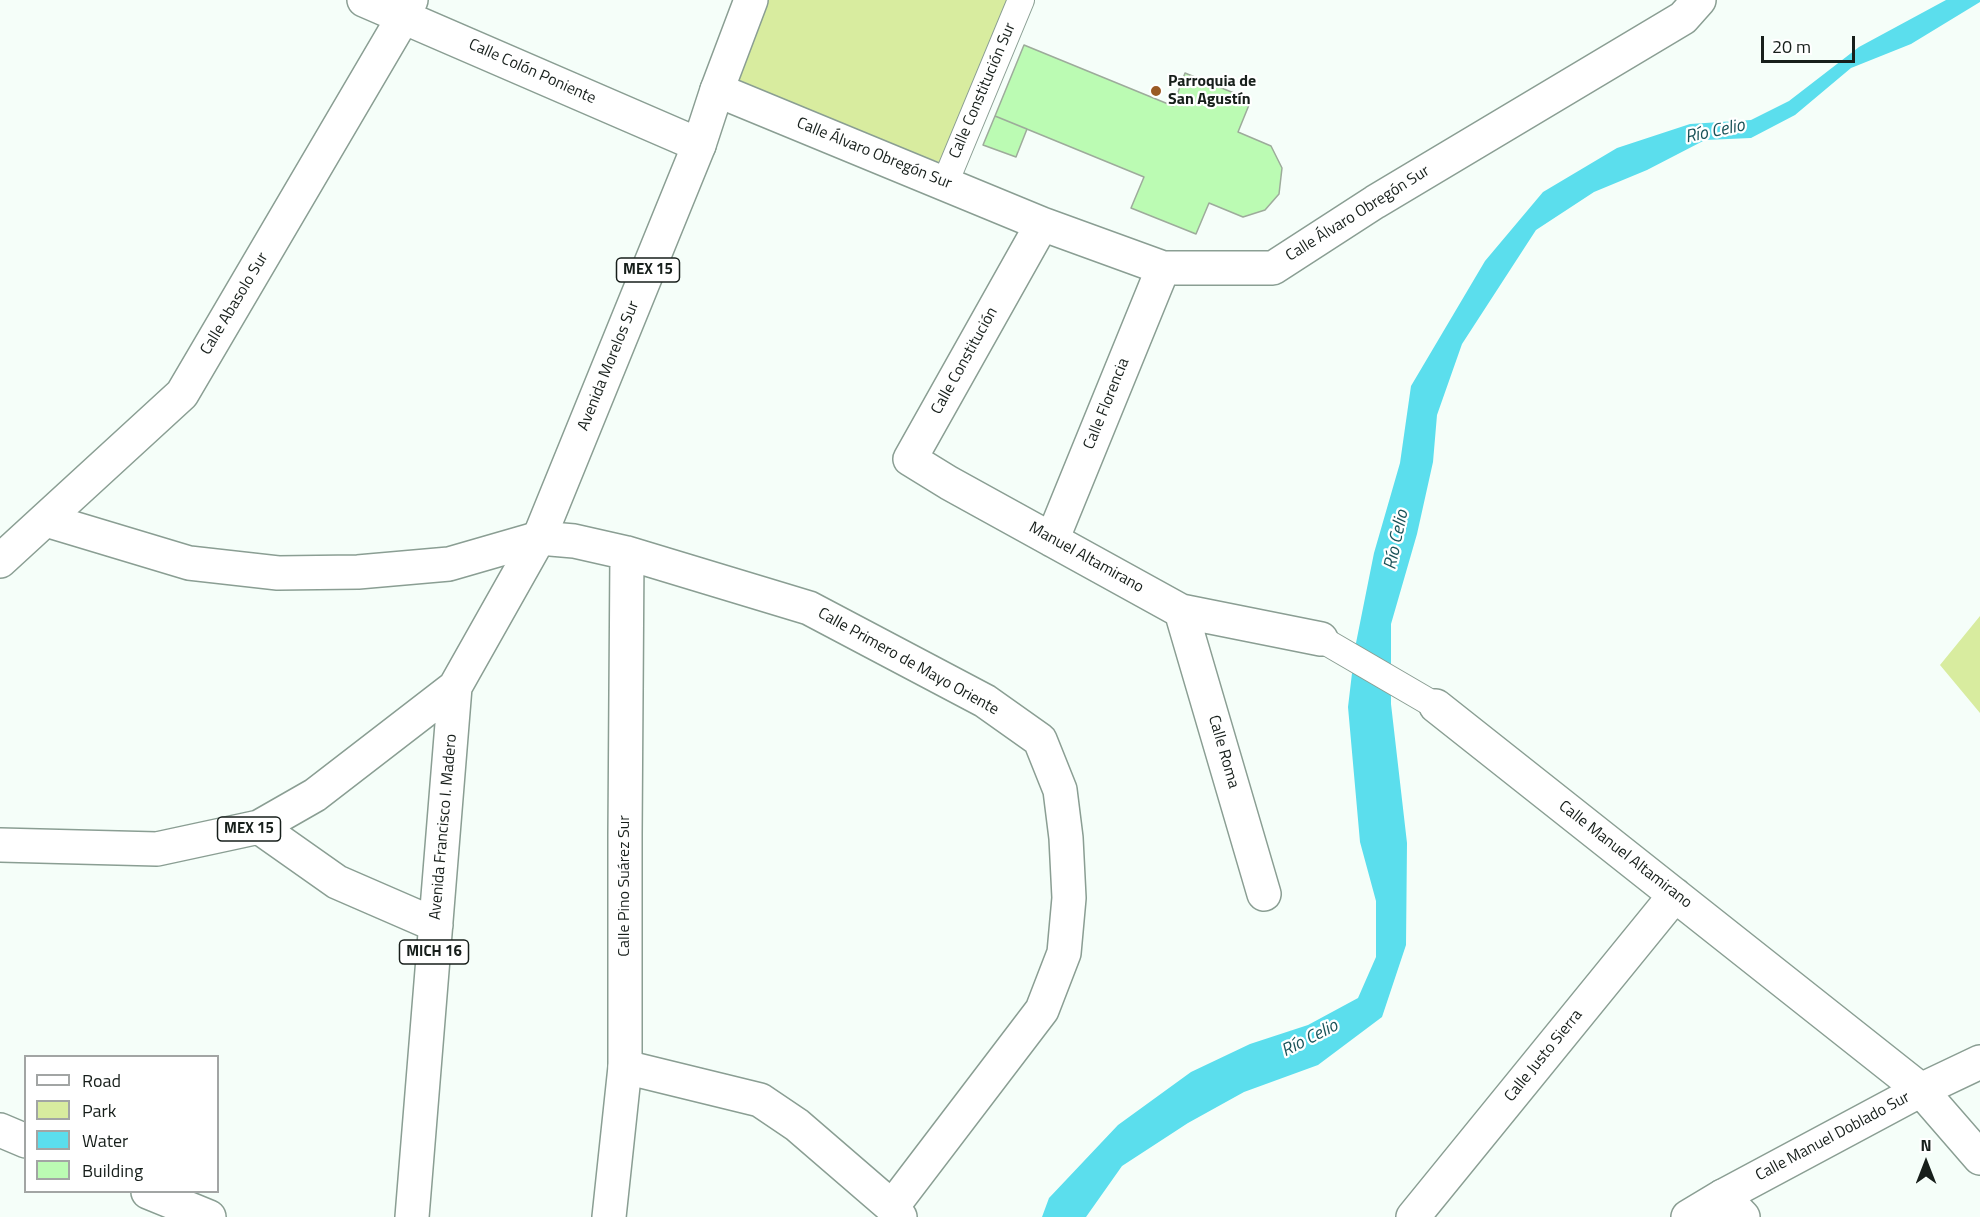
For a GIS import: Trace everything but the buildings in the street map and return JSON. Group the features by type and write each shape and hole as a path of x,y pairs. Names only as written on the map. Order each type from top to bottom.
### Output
{"street":[{"name":"Calle Colón Poniente","path":"364,0 408,8 699,145"},
{"name":"Avenida Morelos Sur","path":"455,687 539,538 699,145 751,0"},
{"name":"Calle Constitución Sur","path":"945,183 1021,0"},
{"name":"Calle Álvaro Obregón Sur","path":"717,90 1042,224 1163,268 1273,268 1375,202 1683,18 1699,0"},
{"name":"Calle Abasolo Sur","path":"0,561 182,394 408,8"},
{"name":"Calle Constitución","path":"949,483 910,459 1042,224"},
{"name":"Calle Florencia","path":"1052,540 1163,268"},
{"name":"Manuel Altamirano","path":"949,483 1182,611 1229,620"},
{"path":"46,520 189,563 278,573 358,572 449,564 539,538"},
{"name":"Calle Primero de Mayo Oriente","path":"539,538 574,541 627,553 809,608 985,701 1040,740 1060,790 1066,838 1069,898 1064,953 1042,1010 896,1212"},
{"name":"Calle Pino Suárez Sur","path":"609,1217 625,1067 627,553"},
{"name":"Calle Roma","path":"1182,611 1264,894"},
{"name":"Calle Manuel Altamirano","path":"1229,620 1321,639 1436,706 1921,1090 1980,1158"},
{"name":"MEX 15","path":"0,845 157,849 259,827 315,795 455,687"},
{"name":"Avenida Francisco I. Madero","path":"412,1217 455,687"},
{"path":"259,827 337,882 436,925"},
{"name":"Calle Justo Sierra","path":"1413,1217 1674,895"},
{"name":"Calle Manuel Doblado Sur","path":"1688,1217 1733,1206 1921,1090 1980,1062"},
{"path":"625,1067 760,1100 797,1125 896,1212"},
{"path":"0,1130 24,1140"},
{"path":"153,1193 209,1217"}],"green space":[{"path":"765,0 1024,0 960,170 731,84"},
{"path":"1980,616 1980,713 1940,665"}],"water":[{"name":"Río Celio","path":"1946,0 1980,0 1980,2 1911,44 1851,68 1795,115 1751,138 1705,140 1647,170 1594,192 1536,230 1462,344 1437,415 1433,462 1417,534 1391,624 1391,704 1407,843 1406,945 1382,1017 1318,1065 1244,1092 1188,1123 1122,1166 1086,1217 1042,1217 1049,1198 1118,1125 1191,1072 1250,1044 1308,1025 1358,998 1376,957 1376,901 1360,842 1348,707 1355,648 1374,553 1400,463 1411,386 1485,261 1543,192 1617,148 1690,124 1751,120 1789,101 1859,47"}],"place":[{"name":"Parroquia de San Agustín","path":"1156,91"}]}
